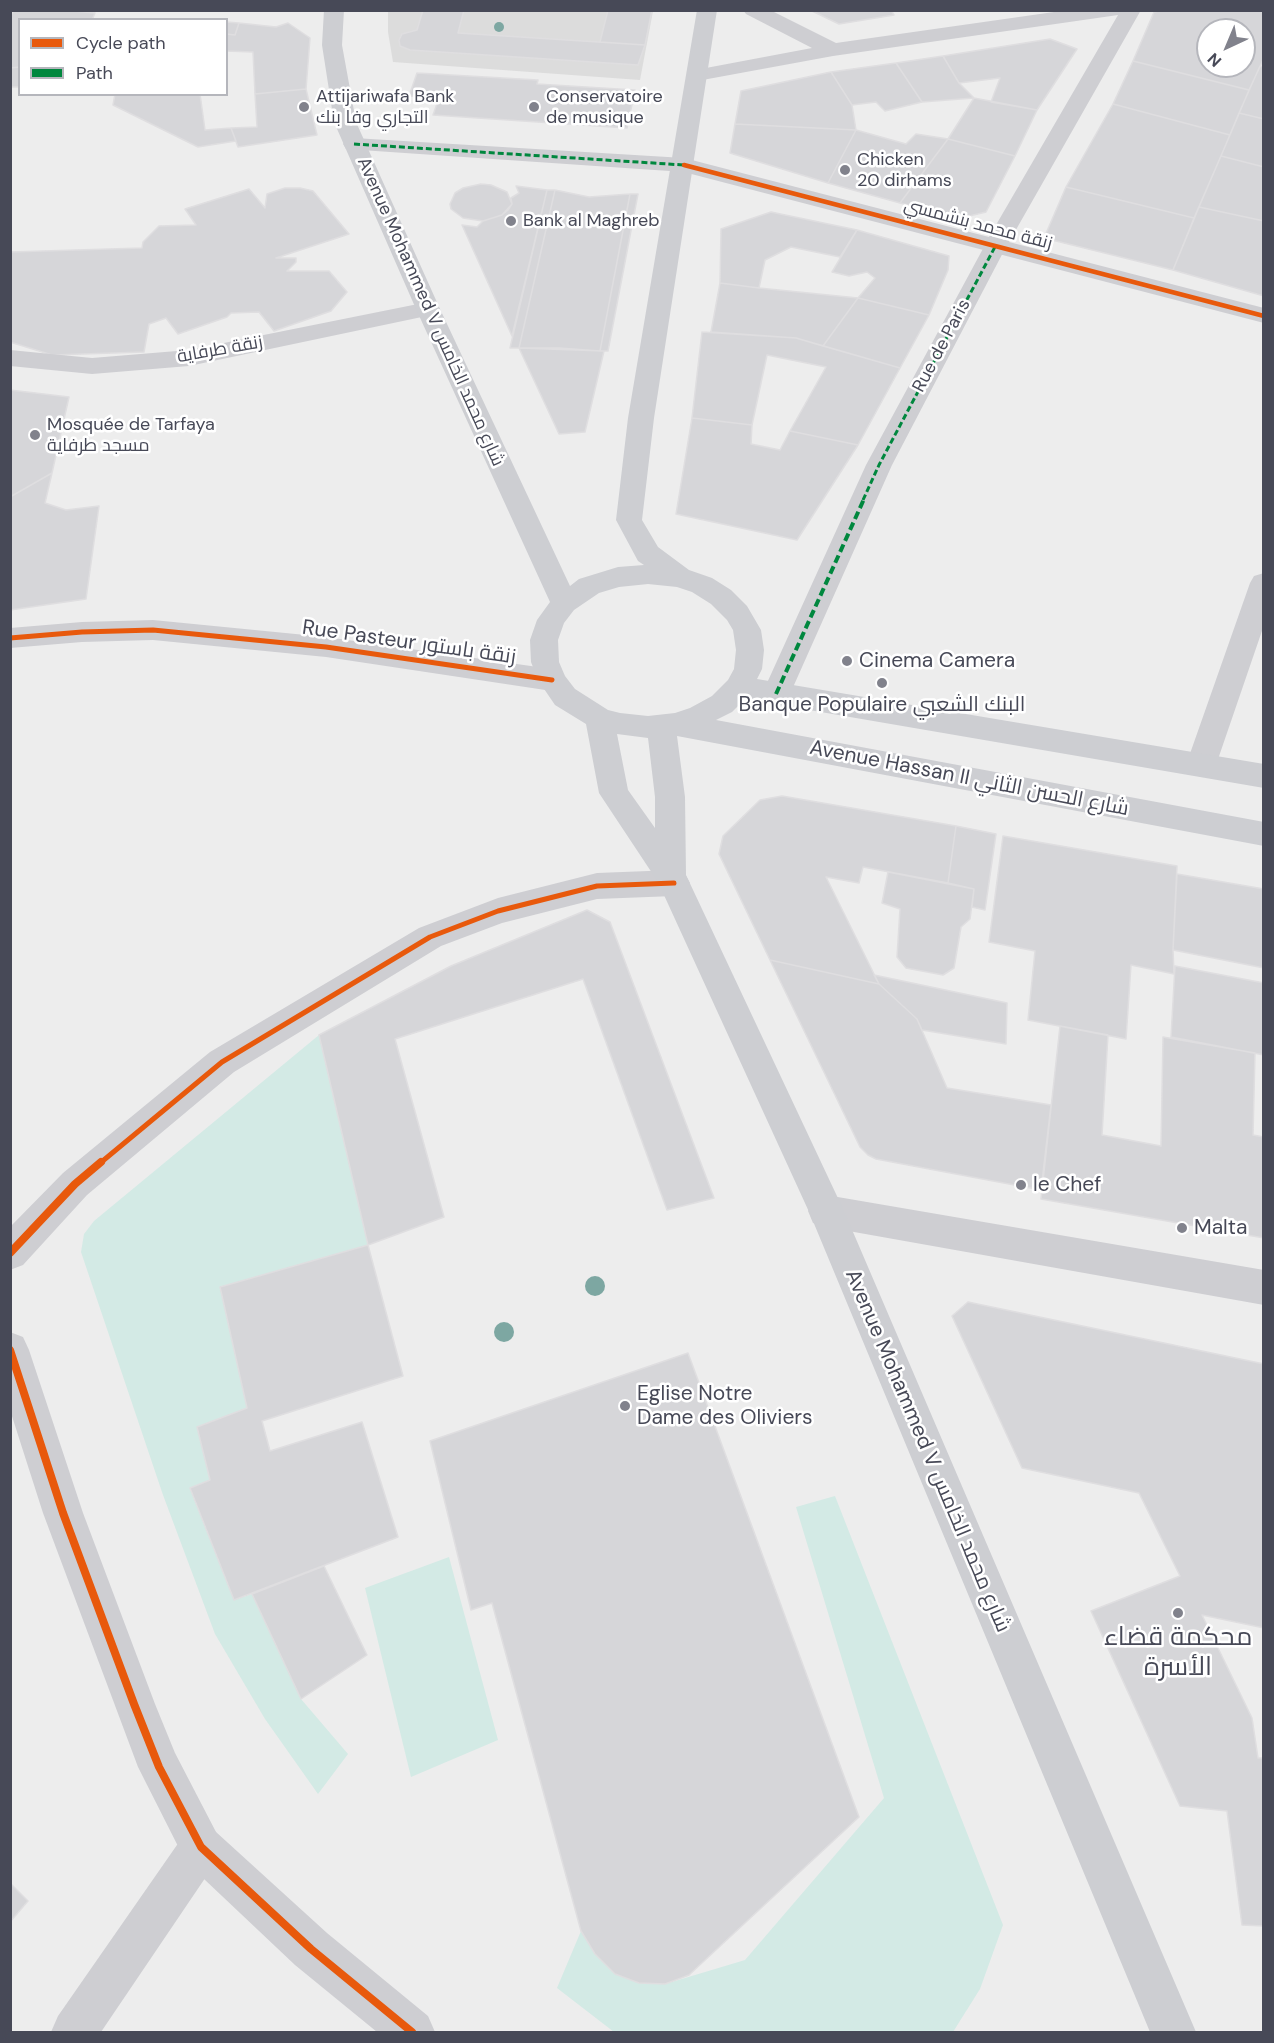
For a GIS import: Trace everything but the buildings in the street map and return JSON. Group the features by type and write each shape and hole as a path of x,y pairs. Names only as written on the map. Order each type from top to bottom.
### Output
{"main road":[{"path":"679,578 648,554 629,520 641,418 684,165 707,10"},
{"name":"Avenue Mohammed V شارع محمد الخامس","path":"334,11 332,45 340,102 354,144 564,603"},
{"path":"648,574 679,578 702,585 721,597 737,613 747,630 750,650 748,669 739,687 722,704 700,716 668,725 648,727 620,724 599,718 565,697 552,680 545,662 544,640 552,620 564,603 589,586 618,576 648,574"},
{"path":"739,687 1263,776"},
{"name":"Avenue Mohammed V شارع محمد الخامس","path":"599,718 614,793 672,879 826,1211 1173,2032"},
{"name":"Avenue Mohammed V شارع محمد الخامس","path":"668,725 672,879"},
{"name":"Avenue Hassan II شارع الحسن الثاني","path":"668,725 1263,834"}],"street":[{"path":"323,10 334,11"},
{"path":"753,10 833,50"},
{"path":"697,75 833,50 1114,10"},
{"name":"Rue de Paris","path":"776,694 879,465 996,245 1131,10"},
{"name":"زنقة محمد بنشمسي","path":"354,144 684,165 1263,316"},
{"name":"زنقة طرفاية","path":"10,358 92,366 189,358 428,309"},
{"path":"1201,765 1263,583"},
{"name":"Rue Pasteur زنقة باستور","path":"10,638 82,632 153,630 326,647 552,680"},
{"path":"10,1253 75,1184 222,1062 430,937 498,911 597,886 672,879"},
{"path":"826,1211 1263,1288"},
{"path":"10,1350 63,1513 134,1704 159,1767 201,1847 311,1949 412,2032"},
{"path":"74,2032 201,1847"}],"shaded area":[{"path":"388,11 653,11 640,80 393,62 388,32"}],"green space":[{"path":"319,1035 368,1245 220,1287 247,1408 197,1427 210,1480 190,1489 234,1600 252,1594 301,1699 348,1754 318,1794 265,1719 215,1634 163,1495 81,1252 84,1234 94,1221"},
{"path":"835,1496 1003,1925 980,1989 953,2032 614,2032 557,1988 581,1931 595,1954 615,1973 665,1984 745,1960 884,1798 796,1507"},
{"path":"449,1557 498,1740 411,1777 365,1588"}],"marked path":[{"path":"354,144 684,165"},
{"path":"776,694 879,465 996,245"}],"cycle path":[{"path":"684,165 1264,316"},
{"path":"10,638 82,632 153,630 326,647 552,680"},
{"path":"10,1253 75,1184 222,1062 430,937 498,911 597,886 674,883"},
{"path":"10,1350 63,1513 134,1704 159,1767 201,1847 311,1949 412,2032"}],"place":[{"name":"Attijariwafa Bank التجاري وفا بنك","path":"304,107"},
{"name":"Conservatoire de musique","path":"534,107"},
{"name":"Chicken 20 dirhams","path":"845,170"},
{"name":"Bank al Maghreb","path":"511,221"},
{"name":"Mosquée de Tarfaya مسجد طرفاية","path":"35,435"},
{"name":"Cinema Camera","path":"847,661"},
{"name":"Banque Populaire البنك الشعبي","path":"882,683"},
{"name":"le Chef","path":"1021,1185"},
{"name":"Malta","path":"1182,1228"},
{"name":"Eglise Notre Dame des Oliviers","path":"625,1406"},
{"name":"محكمة قضاء الأسرة","path":"1178,1613"}]}
